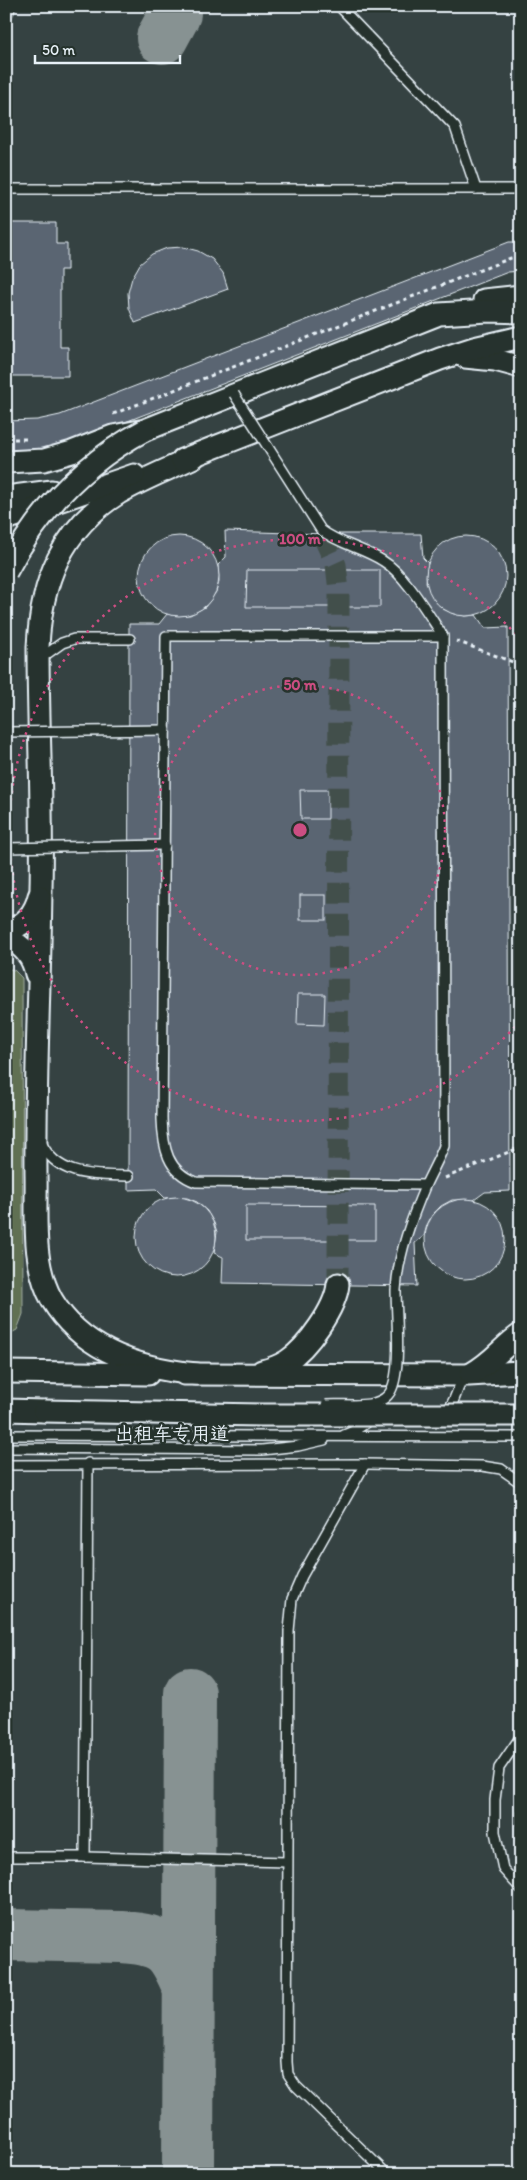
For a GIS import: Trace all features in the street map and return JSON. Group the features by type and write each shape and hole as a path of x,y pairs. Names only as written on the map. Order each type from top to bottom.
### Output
{"street":[{"path":"6,572 31,531 67,487 90,466 119,445 145,430 439,314 489,299 521,296"},
{"path":"439,314 488,311 521,312"},
{"path":"198,1374 144,1364 116,1356 100,1348 76,1328 53,1301 44,1281 38,1247 36,1128 41,886 38,660 40,623 47,584 60,551 71,535 89,516 119,493 194,457 257,430 440,359 472,348 514,341"},
{"path":"440,359 482,358 502,361 521,367"},
{"path":"6,462 44,460 72,452 113,436 145,430"},
{"path":"257,430 322,534"},
{"path":"6,519 112,482 194,457"},
{"path":"6,497 112,482"},
{"path":"6,931 21,924 32,914 41,886"},
{"path":"6,938 16,943 28,953 35,968 39,985"},
{"path":"250,1375 285,1362 301,1349 330,1309 337,1294 338,1284"},
{"path":"469,1375 491,1362 507,1345 521,1334"},
{"path":"469,1375 500,1369 521,1357"},
{"path":"6,1364 30,1372"},
{"path":"6,1372 469,1375 521,1372"},
{"path":"6,1410 261,1415 521,1415"}],"lane":[{"path":"6,17 11,6"},
{"path":"339,6 456,128 476,190"},
{"path":"6,189 521,189"},
{"path":"234,394 321,530 334,538 374,555 395,570 444,636 444,1140 442,1151 426,1185 400,1263 396,1290 397,1358 395,1383 387,1397 372,1403 330,1405 261,1415"},
{"path":"426,1185 196,1182 184,1178 175,1170 164,1146 162,1119 166,636 444,636"},
{"path":"38,660 62,643 74,639 130,639"},
{"path":"6,732 166,730"},
{"path":"6,848 164,845"},
{"path":"36,1128 45,1150 67,1169 90,1175 129,1176"},
{"path":"337,1437 350,1433 367,1421 376,1418 424,1417 442,1413 452,1406 462,1380 469,1375"},
{"path":"6,1435 521,1437"},
{"name":"出租车专用道","path":"6,1448 262,1450 306,1445 337,1437"},
{"path":"85,1857 88,1463"},
{"path":"6,1465 88,1463 482,1466 501,1469 521,1483"},
{"path":"365,1464 302,1576 292,1599 288,1631 287,2062 288,2074 296,2086 387,2174"},
{"path":"521,1736 499,1768 495,1800 495,1832 503,1869 521,1889"},
{"path":"6,1857 287,1862"}],"path":[{"path":"104,418 511,258 521,256"},
{"path":"6,439 32,439"},
{"path":"444,636 521,665"},
{"path":"426,1185 521,1147"}],"shaded area":[{"path":"6,6 521,6 521,2174 6,2174"}],"green space":[{"path":"6,968 14,970 22,978 23,1314 17,1330 9,1334 6,1333"}],"building":[{"path":"6,223 56,223 56,244 67,244 67,270 60,270 60,347 68,347 68,376 6,376"},
{"path":"509,242 521,242 521,271 508,272 69,444 40,451 6,452 6,421 37,420 60,415"},
{"path":"183,247 198,251 212,259 223,273 228,289 135,323 129,308 128,293 132,278 140,264 152,254 167,248"},
{"path":"225,531 322,534 421,534 423,558 428,563 426,583 435,601 443,609 454,614 476,615 485,628 508,627 510,1191 485,1192 474,1200 452,1200 441,1206 432,1215 424,1236 415,1243 417,1286 222,1283 223,1257 214,1253 217,1232 207,1211 197,1202 187,1198 165,1198 156,1189 128,1190 129,624 159,624 167,614 190,615 205,607 216,592 219,582 218,565 226,557"},
{"path":"179,536 194,539 207,548 216,561 219,576 216,591 207,604 194,613 179,616 164,613 151,604 142,591 139,576 142,561 151,548 164,539"},
{"path":"466,536 481,539 494,548 503,561 506,576 503,591 494,604 481,613 466,616 451,613 438,604 429,591 426,576 429,561 438,548 451,539"},
{"path":"247,570 380,570 380,607 246,607"},
{"path":"300,790 328,790 328,819 301,819"},
{"path":"300,895 326,895 326,920 300,920"},
{"path":"298,994 325,994 324,1025 297,1024"},
{"path":"176,1197 191,1200 204,1209 213,1222 216,1237 213,1252 204,1265 191,1274 176,1277 161,1274 148,1265 139,1252 136,1237 139,1222 148,1209 161,1200"},
{"path":"465,1199 480,1202 493,1211 502,1224 505,1239 502,1254 493,1267 480,1276 465,1279 450,1276 437,1267 428,1254 425,1239 428,1224 437,1211 450,1202"},
{"path":"246,1205 375,1206 375,1240 246,1240"},
{"path":"521,1768 521,1864 517,1860 518,1771"}],"taxiway":[{"path":"162,38 175,14 175,6"},
{"path":"188,2174 190,1693"},
{"path":"6,1935 122,1937 148,1941 158,1944 171,1955 188,1987"}],"tunnel":[{"path":"322,534 336,565 339,591 338,1284"}]}
